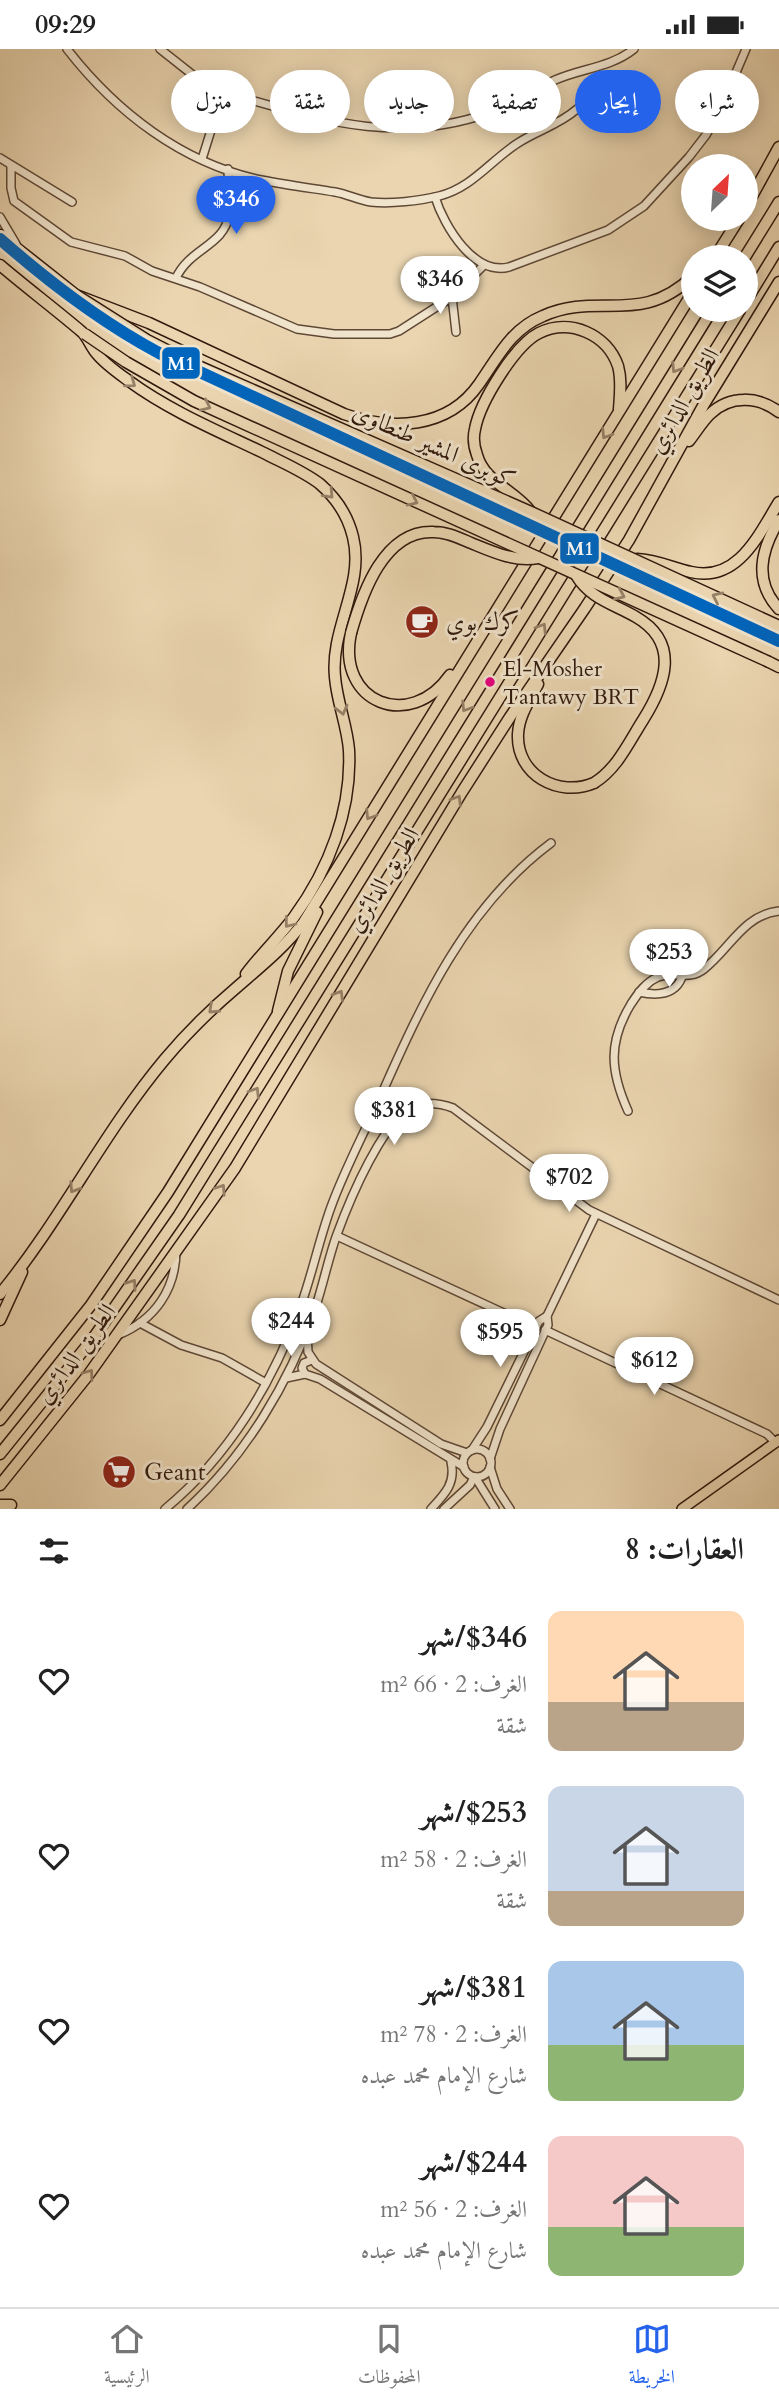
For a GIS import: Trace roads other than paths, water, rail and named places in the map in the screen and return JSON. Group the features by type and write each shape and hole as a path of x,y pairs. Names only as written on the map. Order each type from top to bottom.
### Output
{"highway":[{"path":"758,185 779,147"},
{"path":"752,245 779,202"},
{"path":"0,235 76,295 158,327 344,414 372,422 420,423 437,418 460,405 478,386 510,339 537,318 570,307 620,307 650,302 681,286"},
{"path":"758,281 779,247"},
{"path":"0,265 85,334 137,369 194,401 779,667"},
{"name":"الطريق الدائري","path":"0,1485 54,1420 235,1168 422,856 543,667 618,558 676,454 779,282"},
{"name":"كوبرى المشير طنطاوى","path":"76,295 147,340 196,365 637,559 779,626"},
{"name":"الطريق الدائري","path":"0,1294 25,1262 150,1077 196,1025 281,949 304,922 681,311"},
{"name":"الطريق الدائري","path":"0,1420 64,1341 118,1267 278,1016 428,767 705,322"},
{"name":"الطريق الدائري","path":"0,1454 94,1337 179,1215 733,322"},
{"path":"531,512 520,499 486,473 477,455 474,435 479,416 509,363 528,341 554,328 568,327 582,330 601,341 611,352 617,365 620,379 619,412"},
{"path":"85,334 101,359 151,396 312,478 338,504 353,536 356,562 354,580 338,634 334,663 349,758 343,816 329,856 310,894 234,989"},
{"path":"676,454 719,407 738,400 758,401 779,412"},
{"path":"637,559 699,573 720,571 738,561 747,552 779,502"},
{"path":"779,520 766,544 761,572 767,593 779,609"},
{"path":"479,639 435,692 418,703 399,706 375,699 356,683 348,657 351,633 362,600 380,565 391,549 412,535 424,532 443,533 509,558 538,558"},
{"path":"543,667 519,726 518,740 523,760 536,776 554,786 575,788 594,783 611,770 651,707 664,678 665,660 660,643 648,626 594,596 575,575"},
{"path":"278,1016 285,980 315,917 322,894"},
{"path":"0,1320 15,1291 25,1262"}],"main road":[{"path":"683,1509 777,1442"}],"street":[{"path":"67,49 99,87 132,118 202,159 260,179 372,202 435,197 466,184 517,143 560,123 575,111"},
{"path":"160,49 187,70"},
{"path":"256,101 375,129 454,122 491,112 562,77 617,60 634,49"},
{"path":"435,197 451,233 484,265 496,269 509,267 608,230 637,211 690,157 720,110 746,49"},
{"path":"202,159 210,133"},
{"path":"0,158 72,202"},
{"path":"11,166 11,193 14,201 60,235 78,244 125,256 152,271 176,278 288,326 324,334 385,334 399,331 452,297 484,265"},
{"path":"176,278 187,260 216,239 227,224 230,207 228,169"},
{"path":"0,217 19,251"},
{"path":"452,297 456,332"},
{"path":"165,1509 190,1487 214,1460 248,1415 266,1383 296,1319 333,1203 417,1018 471,924 506,882 551,843"},
{"path":"628,1111 616,1078 614,1048 621,1023 639,992 656,978 692,975 705,968 750,921 779,911"},
{"path":"639,992 651,994 671,991 682,977"},
{"path":"371,1118 407,1106 435,1103 453,1108 596,1214 779,1300"},
{"path":"190,1509 234,1459 260,1422 285,1378 307,1329 337,1236 364,1174 388,1130 407,1106"},
{"path":"350,1166 364,1174"},
{"path":"474,1477 484,1475 490,1463 500,1429 545,1330 547,1316 596,1214"},
{"path":"337,1236 536,1328"},
{"path":"117,1335 140,1323 157,1308 169,1289 174,1274 176,1249"},
{"path":"495,1509 474,1477 464,1468 463,1459 487,1427 536,1328 541,1319 547,1316"},
{"path":"140,1323 187,1348 222,1358 266,1383"},
{"path":"307,1329 307,1348 312,1360 441,1444 470,1452 481,1450 490,1463 497,1489 510,1509"},
{"path":"545,1330 768,1434 777,1442"},
{"path":"305,1374 302,1370 304,1363 312,1360"},
{"path":"285,1378 305,1374 320,1379 464,1468"},
{"path":"248,1415 260,1422"},
{"path":"431,1509 450,1485 453,1473 450,1461"},
{"path":"444,1509 470,1485 474,1477"}],"place":[{"name":"كرك بوي","path":"422,622"},
{"name":"El-Mosher Tantawy BRT","path":"490,682"},
{"name":"Geant","path":"119,1472"}]}
